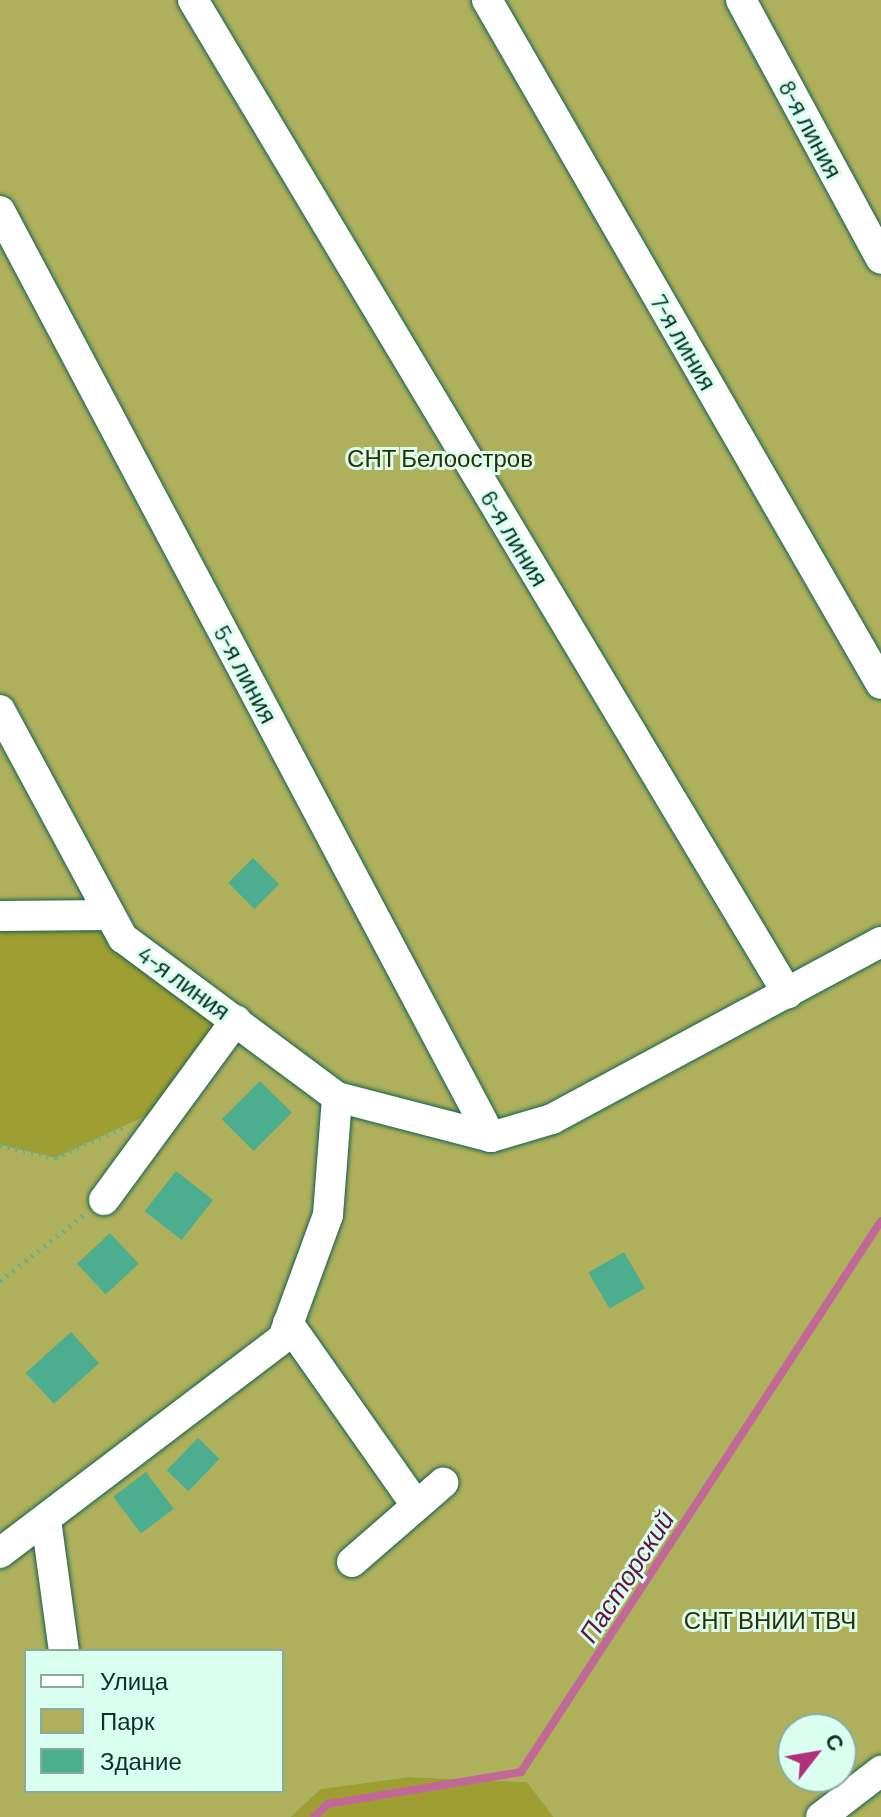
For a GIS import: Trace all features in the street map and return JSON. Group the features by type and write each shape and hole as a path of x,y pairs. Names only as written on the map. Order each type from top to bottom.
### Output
{"street":[{"name":"6-я линия","path":"193,0 788,994"},
{"name":"7-я линия","path":"487,0 881,684"},
{"name":"8-я линия","path":"741,0 881,259"},
{"name":"5-я линия","path":"0,211 491,1137"},
{"name":"4-я линия","path":"0,710 123,938 337,1097"},
{"path":"0,916 110,915"},
{"path":"0,1553 46,1520 73,1493 205,1402 283,1338 328,1215 337,1097 491,1137 552,1119 881,942"},
{"path":"104,1200 236,1020"},
{"path":"288,1323 416,1505"},
{"path":"352,1562 443,1483"},
{"path":"46,1520 64,1649"},
{"path":"821,1817 881,1771"}],"path":[{"path":"0,1145 55,1158 125,1126"},
{"path":"0,1281 104,1200"}],"green space":[{"name":"СНТ Белоостров","path":"0,0 881,0 881,1817 554,1817 527,1782 408,1777 322,1789 290,1817 0,1817 0,1145 55,1158 96,1137 0,916"}],"shaded area":[{"path":"108,915 234,1018 175,1102 55,1158 0,1145 0,916"},
{"path":"408,1777 527,1782 554,1817 290,1817 321,1789"}],"building":[{"path":"253,858 279,884 254,909 228,883"},
{"path":"260,1081 292,1113 254,1151 222,1119"},
{"path":"176,1171 213,1200 182,1240 145,1211"},
{"path":"110,1233 139,1264 106,1294 77,1264"},
{"path":"624,1252 645,1288 609,1309 588,1272"},
{"path":"71,1332 99,1363 54,1404 26,1373"},
{"path":"198,1438 220,1459 188,1491 167,1470"},
{"path":"146,1472 174,1509 141,1533 113,1497"}],"waterway":[{"name":"Пасторский","path":"314,1817 328,1804 521,1772 881,1221"}],"park label":[{"name":"СНТ ВНИИ ТВЧ","path":"770,1620"}]}
